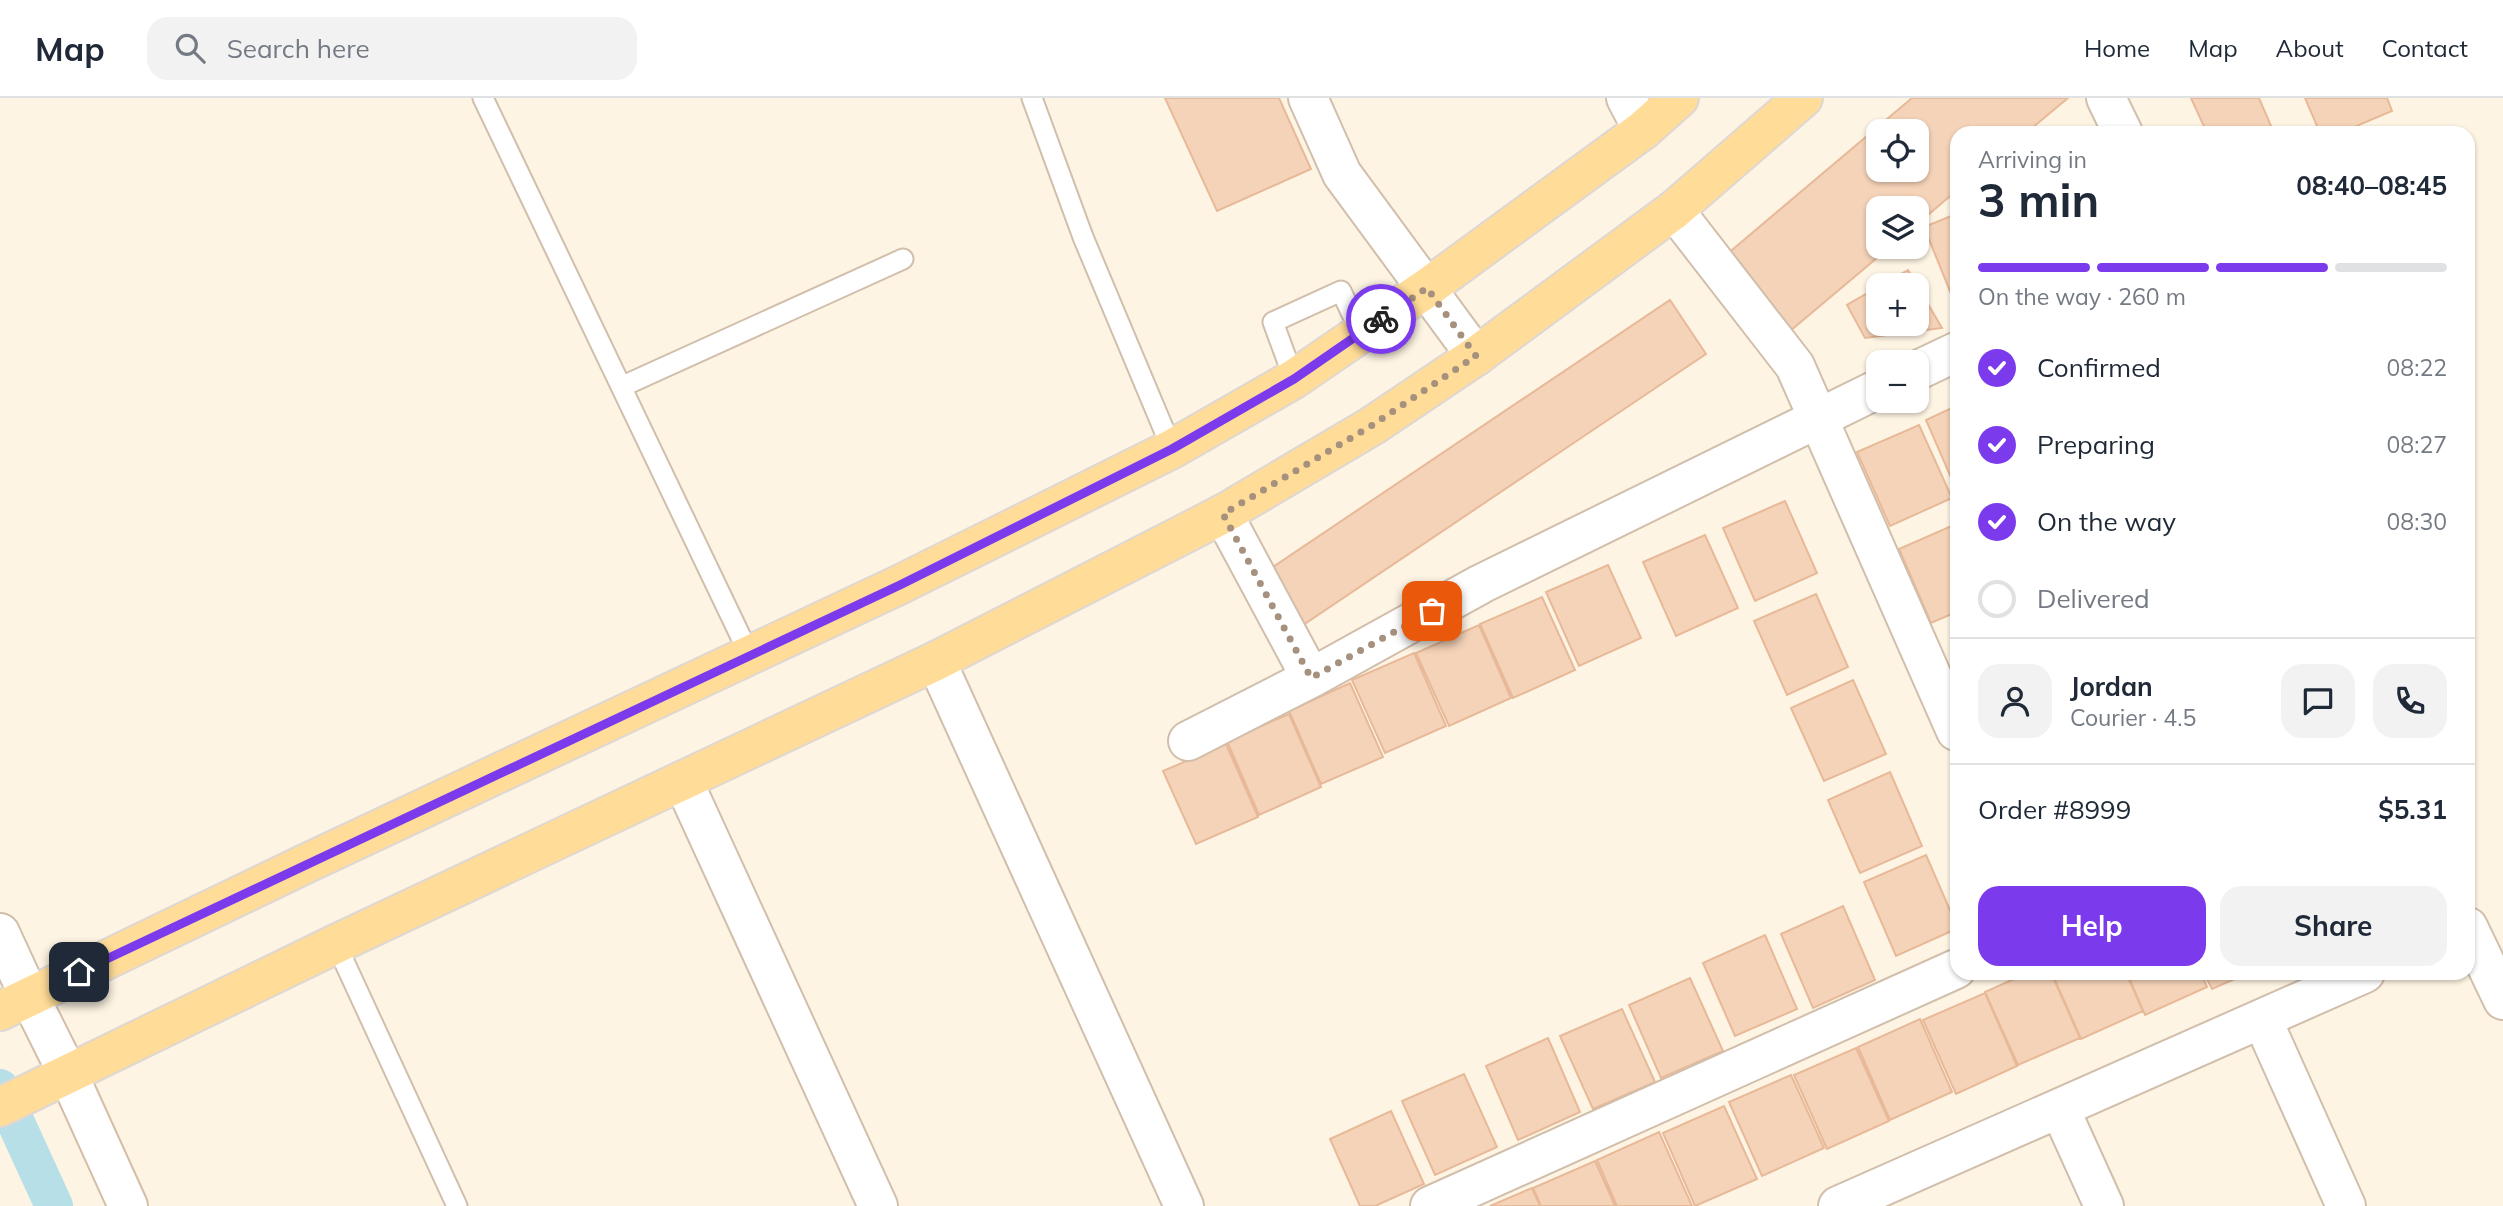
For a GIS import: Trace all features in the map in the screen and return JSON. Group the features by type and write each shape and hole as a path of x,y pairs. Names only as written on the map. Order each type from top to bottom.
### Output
{"main road":[{"path":"14,1004 900,585 1172,449 1294,379 1427,288 1621,144 1634,114 1679,98"},
{"path":"14,1100 336,944 936,661 1223,514 1371,426 1476,356 1674,209 1803,98"}],"street":[{"path":"1308,98 1342,174 1476,356"},
{"path":"2106,98 2120,126"},
{"path":"1674,209 1795,366 1817,417 1945,673 1950,699"},
{"path":"1929,365 1950,355"},
{"path":"1188,741 1311,678 1481,584 1866,395"},
{"path":"1223,514 1311,678"},
{"path":"936,661 1184,1206"},
{"path":"683,780 878,1206"},
{"path":"0,933 14,1004 68,1074 128,1206"},
{"path":"2475,942 2503,1000"},
{"path":"1430,1206 1950,972"},
{"path":"1838,1206 1878,1198 2060,1109 2349,980"},
{"path":"2262,1019 2346,1206"},
{"path":"2060,1109 2104,1206"}],"lane":[{"path":"483,98 750,656"},
{"path":"1032,98 1083,237 1172,449"},
{"path":"623,386 903,259"},
{"path":"1294,379 1273,322 1341,290 1361,333"},
{"path":"336,944 457,1206"}],"building":[{"path":"1165,98 1279,98 1311,169 1217,211"},
{"path":"1912,98 2068,98 2034,126 1950,126 1950,196 1929,214 1929,196 1866,196 1866,259 1876,259 1790,331 1726,255 1866,137 1866,182 1929,182 1929,119 1887,119"},
{"path":"2191,98 2259,98 2271,126 2204,126"},
{"path":"2305,98 2387,98 2392,111 2357,126 2317,126"},
{"path":"1950,216 1950,291 1929,239 1929,225"},
{"path":"1866,294 1866,336 1880,336 1865,338 1847,305"},
{"path":"1670,300 1706,354 1300,627 1264,573"},
{"path":"1929,306 1942,328 1929,330"},
{"path":"1950,409 1950,475 1926,420"},
{"path":"1919,425 1950,499 1890,526 1857,452"},
{"path":"1785,501 1817,573 1755,601 1723,528"},
{"path":"1950,527 1950,615 1931,623 1899,549"},
{"path":"1705,535 1738,608 1676,636 1643,562"},
{"path":"1608,565 1641,638 1579,666 1546,592"},
{"path":"1816,594 1848,667 1787,695 1754,621"},
{"path":"1542,597 1575,670 1513,698 1480,624"},
{"path":"1479,625 1511,698 1449,726 1416,653"},
{"path":"1414,653 1446,726 1385,753 1352,680"},
{"path":"1853,680 1886,754 1824,781 1791,708"},
{"path":"1350,683 1383,757 1321,784 1289,711"},
{"path":"1289,714 1321,787 1259,815 1227,741"},
{"path":"1226,744 1258,817 1196,844 1163,771"},
{"path":"1890,772 1922,846 1860,873 1828,800"},
{"path":"1926,855 1950,910 1950,932 1896,956 1864,882"},
{"path":"1843,906 1875,980 1813,1008 1781,934"},
{"path":"1765,935 1797,1009 1735,1036 1703,963"},
{"path":"1690,978 1723,1051 1661,1078 1629,1005"},
{"path":"2012,980 2054,980 2080,1038 2018,1065 1985,992"},
{"path":"2055,980 2129,980 2143,1011 2081,1039"},
{"path":"2130,980 2204,980 2207,987 2145,1015"},
{"path":"2208,980 2232,980 2212,989"},
{"path":"1985,993 2017,1066 1956,1094 1923,1020"},
{"path":"1622,1009 1655,1082 1593,1109 1560,1036"},
{"path":"1920,1019 1952,1092 1890,1120 1858,1047"},
{"path":"1548,1038 1580,1112 1518,1140 1486,1066"},
{"path":"1856,1048 1889,1121 1827,1149 1794,1075"},
{"path":"1464,1074 1497,1147 1435,1175 1402,1101"},
{"path":"1791,1075 1824,1148 1762,1176 1729,1102"},
{"path":"1724,1106 1757,1179 1695,1206 1663,1133"},
{"path":"1391,1111 1424,1184 1375,1206 1360,1206 1330,1139"},
{"path":"1659,1132 1692,1206 1617,1206 1597,1160"},
{"path":"1595,1161 1615,1206 1541,1206 1533,1188"},
{"path":"1532,1188 1540,1206 1490,1206"}],"waterway":[{"path":"0,1088 54,1206"}],"way so far":[{"path":"1381,319 1427,288 1476,356 1371,426 1223,514 1311,678 1432,611"}],"route":[{"path":"79,972 900,585 1172,449 1294,379 1381,319"}]}
